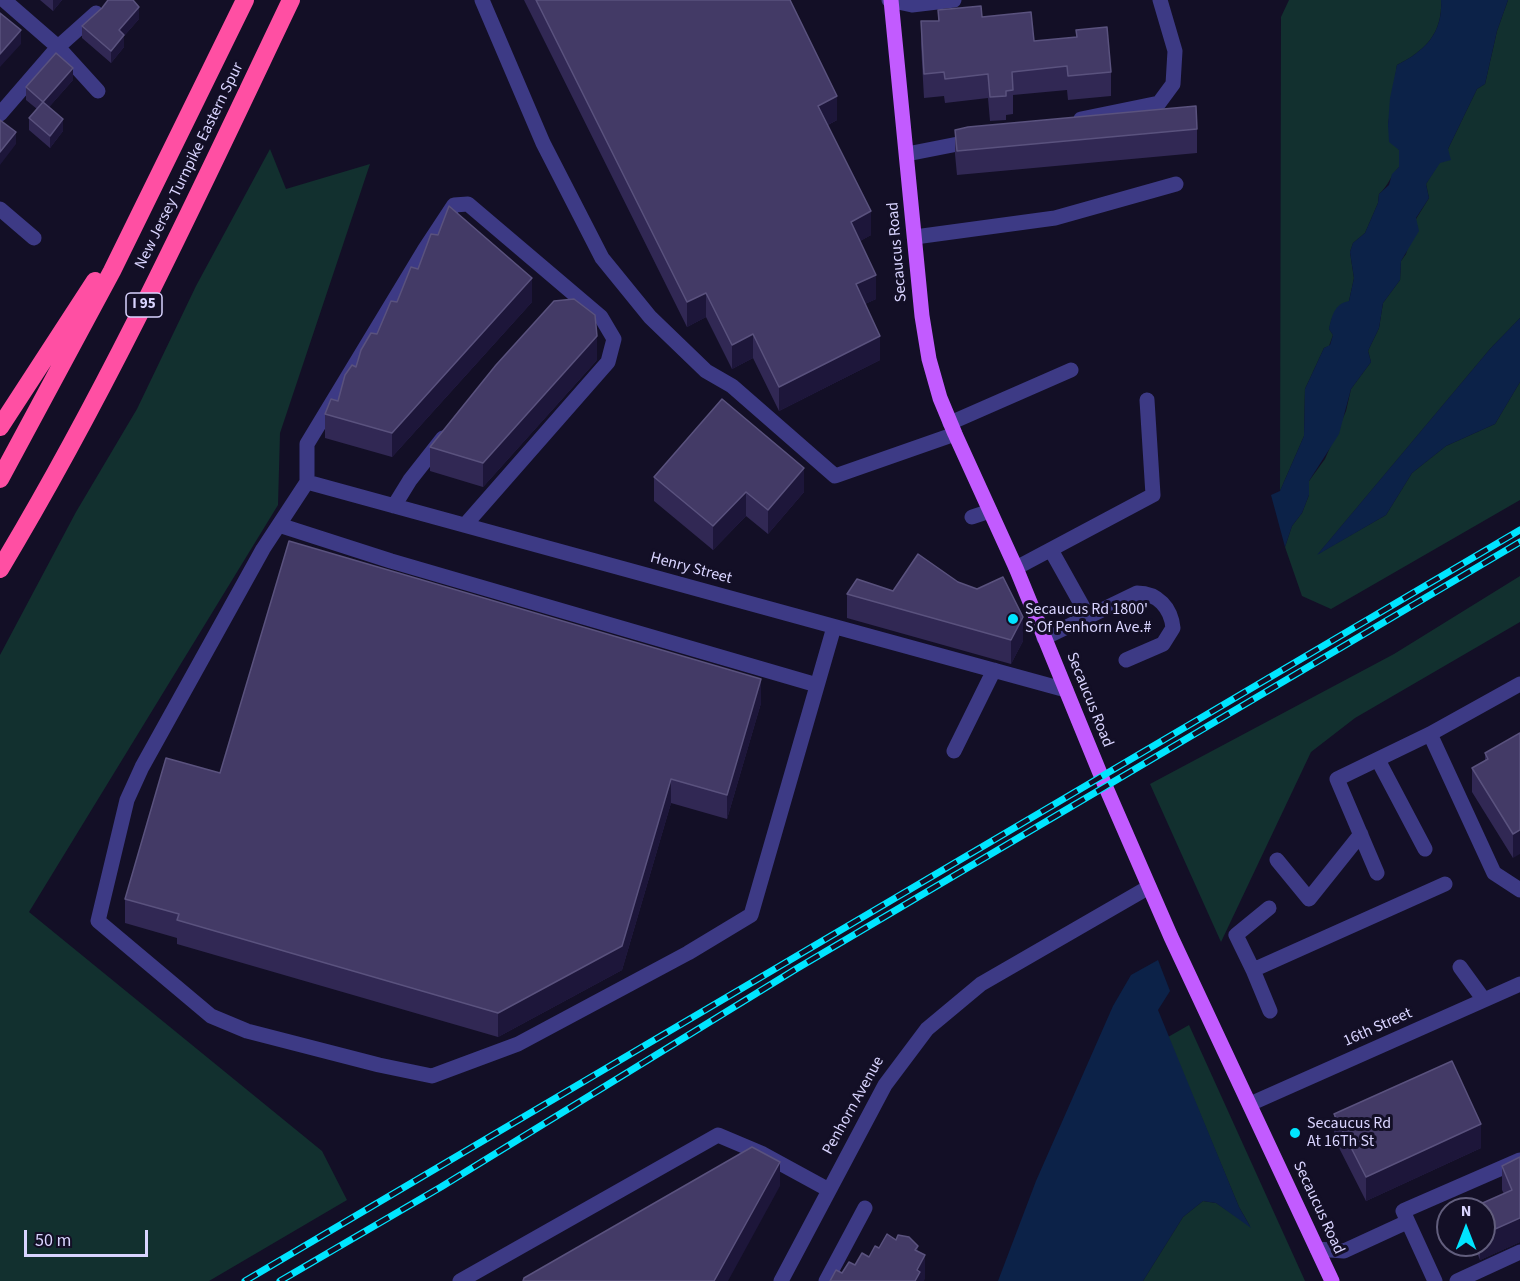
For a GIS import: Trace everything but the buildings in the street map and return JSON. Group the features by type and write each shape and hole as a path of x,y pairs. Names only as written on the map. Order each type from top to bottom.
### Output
{"highway":[{"name":"New Jersey Turnpike Eastern Spur","path":"0,479 142,210 246,0"},
{"name":"New Jersey Turnpike Eastern Spur","path":"0,569 79,432 120,354 291,0"},
{"path":"275,34 297,0"},
{"path":"0,428 142,210"}],"main road":[{"name":"Secaucus Road","path":"890,0 929,359 952,429 1016,568 1149,887 1332,1281"}],"street":[{"path":"4,0 58,47 98,92"},
{"path":"482,0 543,143 602,258 650,317 706,371 732,386 835,476 952,429 1071,370"},
{"path":"890,0 912,5 954,0"},
{"path":"1065,122 1159,103 1173,84 1175,51 1160,0"},
{"path":"0,114 58,47 96,13"},
{"path":"907,154 983,139"},
{"path":"915,237 1055,218 1176,184"},
{"path":"465,525 608,362 614,339 601,317 562,292 468,204 454,205 424,249 307,444 307,482 279,525 130,792 98,921 211,1016 247,1031 379,1065 432,1076 518,1044 688,953 751,915 834,627"},
{"path":"0,209 34,238"},
{"path":"1016,568 1154,495 1147,400"},
{"path":"394,506 410,480 456,422"},
{"name":"Henry Street","path":"307,482 1066,690"},
{"path":"972,517 990,511"},
{"path":"279,525 390,561 817,685"},
{"path":"1051,550 1089,618"},
{"path":"1044,638 1137,593 1150,593 1163,603 1172,618 1173,628 1163,644 1126,660"},
{"path":"954,751 994,670"},
{"path":"1377,873 1337,779 1430,734 1520,684"},
{"path":"1430,734 1494,873 1520,890"},
{"path":"1378,760 1425,849"},
{"path":"1277,860 1309,899 1361,834"},
{"path":"1253,970 1445,884"},
{"name":"Penhorn Avenue","path":"781,1281 892,1073 937,1019 981,984 1149,887"},
{"path":"1269,908 1236,935 1270,1011"},
{"path":"1460,967 1484,1000"},
{"name":"16th Street","path":"1250,1104 1520,984"},
{"path":"460,1281 718,1135 763,1154 829,1190"},
{"path":"1435,1281 1403,1211 1520,1161"},
{"path":"826,1281 865,1208"},
{"path":"1317,1249 1344,1251 1407,1222"},
{"path":"1457,1281 1520,1252"}],"green space":[{"path":"1289,0 1441,0 1441,12 1430,40 1416,54 1397,65 1388,125 1399,150 1399,167 1379,194 1378,203 1365,233 1353,243 1350,252 1354,278 1349,301 1332,318 1329,329 1333,335 1329,346 1324,348 1305,389 1304,436 1280,491 1281,17"},
{"path":"1508,0 1520,0 1520,318 1490,349 1318,554 1386,515 1412,473 1446,446 1495,424 1520,382 1520,500 1331,609 1302,596 1285,547 1292,526 1302,513 1309,495 1309,481 1325,459 1346,411 1351,389 1371,362 1368,351 1379,328 1383,303 1400,280 1401,261 1406,254 1416,219 1429,198 1426,184 1448,149 1477,89 1485,84 1497,31"},
{"path":"270,149 286,189 370,164 280,433 278,505 29,912 322,1151 347,1200 209,1281 0,1281 0,655 76,512 137,409 196,286"},
{"path":"1520,576 1520,622 1355,718 1311,752 1221,942 1150,784 1394,654"},
{"path":"1189,1025 1305,1281 1143,1281 1183,1217 1203,1201 1216,1203 1250,1226 1239,1207 1168,1037"}],"water":[{"path":"1441,0 1508,0 1497,31 1485,84 1477,89 1448,149 1451,160 1440,163 1426,184 1429,198 1416,218 1419,231 1401,261 1400,280 1383,303 1379,328 1368,351 1371,362 1351,389 1339,434 1309,481 1309,495 1302,513 1292,526 1285,547 1271,495 1280,491 1304,436 1305,389 1324,348 1330,345 1333,335 1329,329 1333,315 1340,305 1349,301 1354,278 1350,252 1353,243 1365,233 1378,203 1379,194 1389,185 1392,174 1399,167 1399,150 1389,142 1388,125 1390,98 1397,65 1416,54 1430,40 1439,22"},
{"path":"1520,318 1520,382 1495,424 1446,446 1412,473 1386,515 1317,555 1490,349"},
{"path":"1158,960 1170,991 1158,1010 1239,1207 1251,1228 1216,1203 1203,1201 1183,1217 1143,1281 998,1281 1036,1181 1113,1006 1131,975"}],"railway":[{"path":"245,1281 1520,530"},
{"path":"280,1281 441,1187 796,969 1520,542"}],"place":[{"name":"Secaucus Rd 1800' S Of Penhorn Ave.#","path":"1013,619"},
{"name":"Secaucus Rd At 16Th St","path":"1295,1133"}]}
